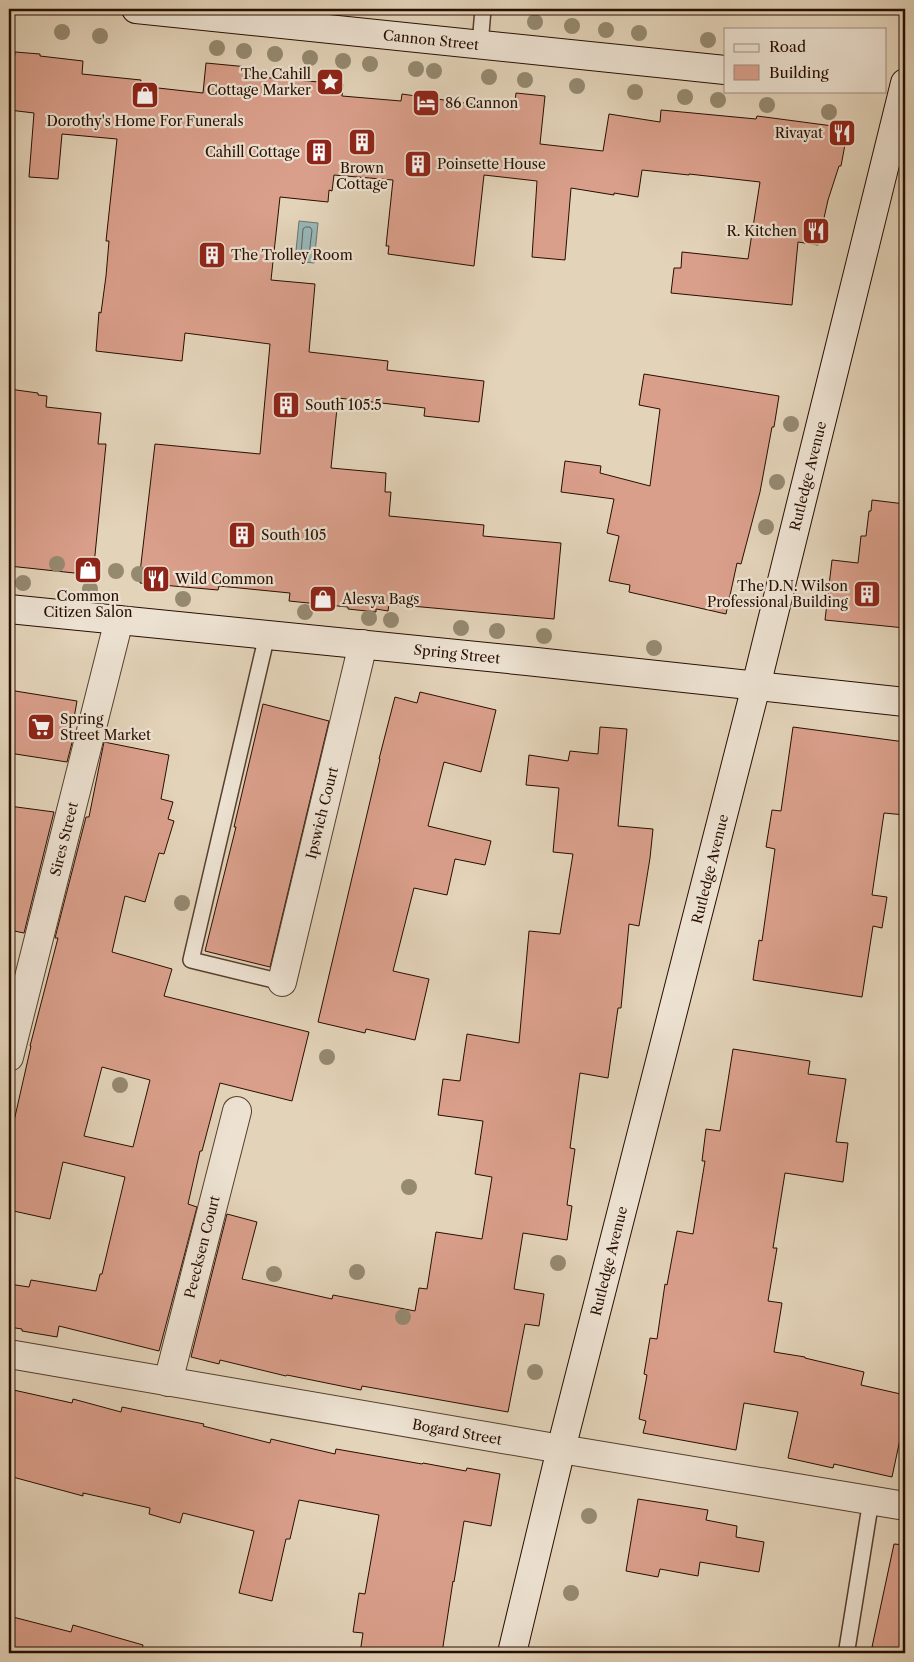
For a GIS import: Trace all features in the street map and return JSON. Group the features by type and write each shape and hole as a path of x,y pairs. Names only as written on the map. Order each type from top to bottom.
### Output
{"main road":[{"name":"Cannon Street","path":"136,9 269,16 480,44 724,70"},
{"name":"Rutledge Avenue","path":"512,1653 561,1449 756,686 900,87"},
{"name":"Spring Street","path":"9,608 905,702"},
{"name":"Sires Street","path":"9,1057 119,620"},
{"name":"Ipswich Court","path":"282,982 363,644"},
{"name":"Peecksen Court","path":"168,1382 237,1111"},
{"name":"Bogard Street","path":"9,1354 905,1506"}],"lane":[{"path":"480,44 483,9"},
{"path":"267,634 191,960 282,982"},
{"path":"846,1649 871,1500"}],"water":[{"path":"299,221 318,223 314,263 295,261"}],"building":[{"path":"15,52 83,61 82,74 141,80 140,86 203,93 206,63 248,67 247,76 343,84 342,96 401,101 402,94 514,110 516,93 545,96 540,144 603,151 609,114 660,122 661,110 756,119 757,116 848,128 841,166 839,166 828,200 818,245 798,242 792,305 671,293 674,268 681,268 682,252 748,259 760,182 642,170 638,197 571,188 565,260 532,257 537,181 484,175 474,266 388,254 389,246 386,246 393,180 334,175 332,191 329,190 328,202 280,197 271,280 315,284 309,352 388,361 387,370 484,381 479,422 424,416 425,408 338,398 331,468 386,473 385,492 391,492 389,516 484,525 483,536 561,543 554,619 389,604 388,611 376,609 376,612 289,601 290,593 219,586 218,590 140,583 155,444 260,454 270,344 185,333 182,361 96,351 99,312 101,313 106,276 109,241 106,241 117,139 62,134 58,179 29,177 34,113 9,110"},
{"path":"644,374 779,396 760,492 741,564 737,563 726,614 629,592 630,585 609,581 619,536 607,533 614,499 561,492 565,461 601,466 600,473 650,486 660,409 639,405"},
{"path":"9,389 47,396 46,407 101,413 98,444 106,444 93,575 9,566"},
{"name":"The D.N. Wilson Professional Building","path":"872,500 905,504 905,628 825,620 832,560 858,563 861,536 866,536"},
{"name":"Spring Street Market","path":"9,690 77,701 71,735 74,735 67,762 9,753"},
{"path":"420,692 496,710 481,772 444,762 428,826 491,841 485,865 455,859 447,895 414,888 393,971 429,979 415,1040 366,1029 365,1033 318,1022 395,697 417,703"},
{"path":"263,704 329,721 270,967 205,951 236,827 234,827"},
{"path":"600,727 627,729 618,826 653,829 650,858 639,926 629,924 621,1008 618,1008 608,1078 580,1073 570,1148 575,1149 567,1205 572,1206 567,1240 523,1233 514,1289 544,1294 539,1326 525,1324 508,1412 362,1386 361,1390 286,1376 220,1360 219,1364 191,1357 227,1214 257,1222 242,1279 332,1299 333,1295 415,1311 419,1288 427,1289 436,1232 482,1239 492,1177 475,1174 483,1121 438,1115 443,1079 460,1081 467,1034 519,1043 529,931 560,934 573,854 553,852 559,788 526,785 529,755 568,761 570,751 598,754"},
{"path":"793,727 905,742 905,815 884,813 872,895 887,897 882,928 873,926 862,997 753,980 759,940 762,941 775,849 766,847 772,810 781,811"},
{"path":"104,742 169,755 161,799 173,802 168,819 174,821 164,854 159,853 145,902 125,896 112,952 172,969 164,996 309,1032 292,1101 220,1083 202,1151 200,1151 188,1204 197,1207 159,1351 59,1326 57,1337 9,1327 9,1284 29,1287 31,1280 96,1291 100,1274 102,1274 125,1177 63,1162 50,1219 9,1210 9,1143 30,1046 58,938 55,938 86,817 89,817","holes":["102,1067 150,1080 133,1147 84,1136"]},
{"path":"9,806 54,812 24,933 9,930"},
{"path":"733,1049 810,1061 808,1074 846,1079 836,1142 848,1143 843,1182 785,1173 773,1248 777,1248 768,1301 782,1303 774,1352 805,1357 864,1372 861,1385 905,1395 905,1416 892,1477 834,1464 833,1468 788,1458 798,1412 744,1403 736,1450 643,1433 646,1421 639,1419 647,1375 644,1374 650,1338 657,1339 665,1284 667,1285 677,1231 693,1234 705,1161 702,1161 706,1129 720,1131"},
{"path":"9,1389 72,1403 73,1399 121,1412 122,1407 204,1424 203,1426 270,1443 271,1439 335,1454 336,1449 466,1471 467,1468 500,1474 491,1526 464,1521 442,1653 360,1653 363,1633 353,1632 359,1593 365,1594 379,1515 299,1500 290,1539 286,1539 272,1601 239,1593 254,1531 183,1513 180,1523 149,1514 150,1508 83,1493 83,1496 9,1476"},
{"path":"638,1499 708,1510 706,1520 737,1526 736,1537 764,1542 759,1572 700,1562 698,1576 660,1569 658,1577 626,1571"},
{"path":"894,1544 905,1545 905,1653 872,1647"},
{"path":"9,1616 71,1632 73,1625 143,1645 142,1653 9,1653"}],"place":[{"name":"The Cahill Cottage Marker","path":"330,82"},
{"name":"Dorothy's Home For Funerals","path":"145,95"},
{"name":"86 Cannon","path":"426,103"},
{"name":"Rivayat","path":"842,133"},
{"name":"Brown Cottage","path":"362,142"},
{"name":"Cahill Cottage","path":"319,152"},
{"name":"Poinsette House","path":"418,164"},
{"name":"R. Kitchen","path":"816,231"},
{"name":"The Trolley Room","path":"212,255"},
{"name":"South 105.5","path":"286,405"},
{"name":"South 105","path":"242,535"},
{"name":"Common Citizen Salon","path":"88,570"},
{"name":"Wild Common","path":"156,579"},
{"name":"The D.N. Wilson Professional Building","path":"867,594"},
{"name":"Alesya Bags","path":"323,599"},
{"name":"Spring Street Market","path":"41,727"}]}
